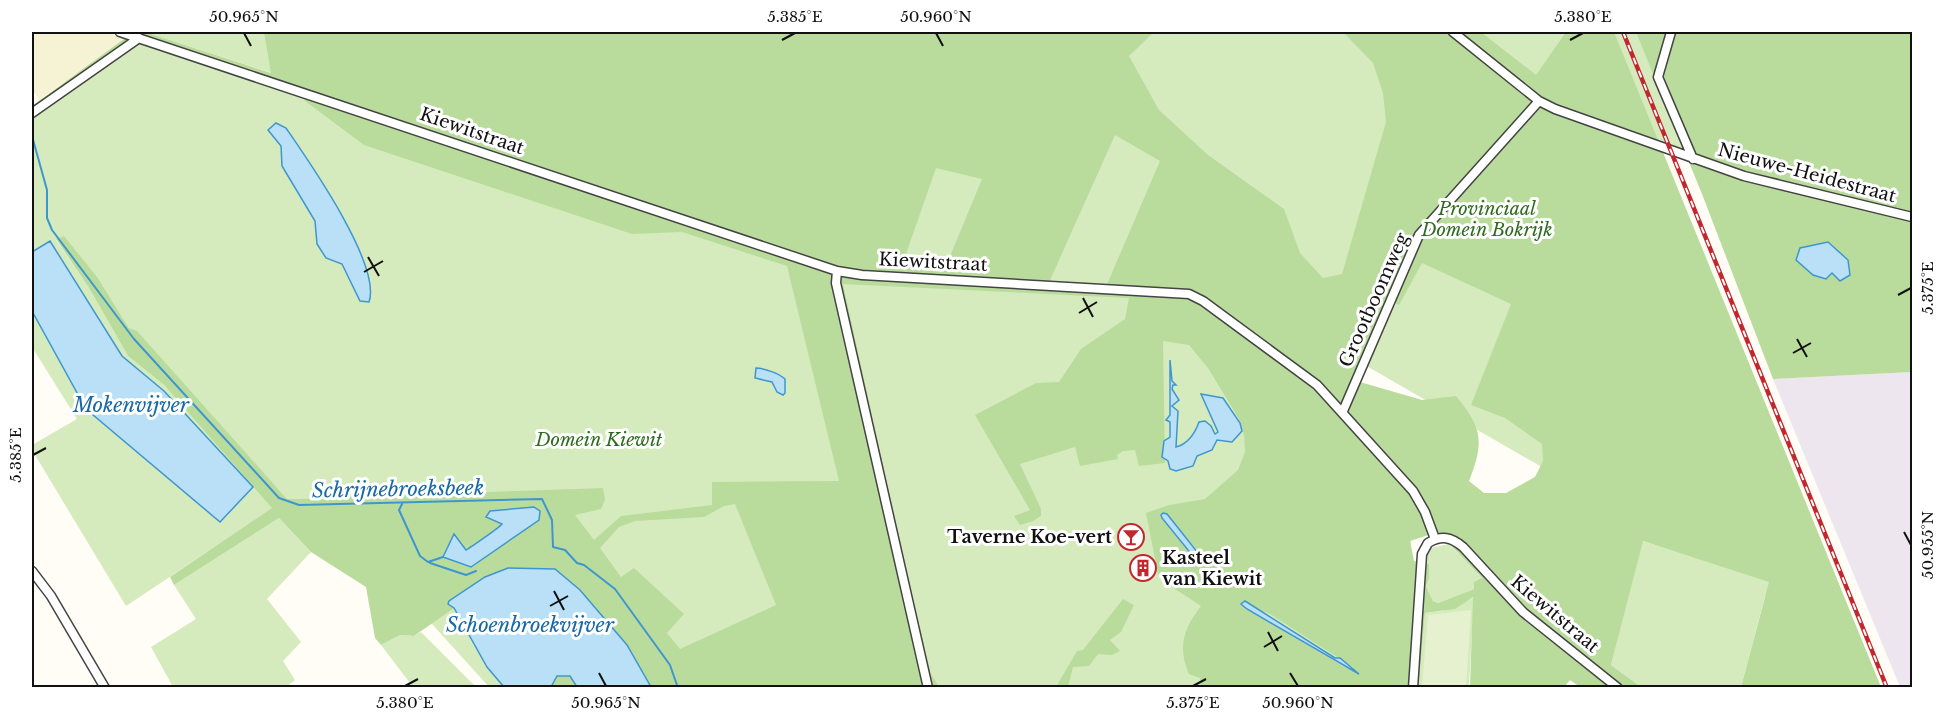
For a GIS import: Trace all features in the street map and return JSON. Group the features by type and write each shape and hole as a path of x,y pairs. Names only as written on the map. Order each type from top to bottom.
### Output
{"street":[{"name":"Kiewitstraat","path":"120,32 837,271 873,276 1189,294 1203,301 1300,371 1343,411 1413,491 1425,512 1435,539 1444,537 1457,542 1523,612 1618,687"},
{"name":"Nieuwe-Heidestraat","path":"1453,32 1539,101 1744,176 1912,217"},
{"name":"Nieuwe-Heidestraat","path":"1671,32 1659,77 1693,159"},
{"path":"32,113 139,38"},
{"name":"Grootboomweg","path":"1343,411 1419,235 1539,101"},
{"path":"837,271 836,283 928,687"},
{"path":"1413,687 1422,555 1428,543 1435,539"},
{"path":"32,570 51,596 105,687"}],"shaded area":[{"path":"32,32 107,32 125,38 39,100 32,89"},
{"path":"1912,372 1912,687 1900,687 1773,379"}],"green space":[{"name":"Provinciaal Domein Bokrijk","path":"129,32 145,32 271,73 264,32 1154,32 1129,56 1159,110 1208,155 1284,209 1300,253 1323,278 1342,274 1386,122 1383,93 1373,63 1343,32 1481,32 1536,75 1566,32 1614,32 1881,687 1741,687 1769,582 1643,541 1611,665 1641,687 1623,687 1608,676 1613,687 1580,687 1570,680 1564,687 1470,687 1473,597 1455,609 1425,613 1419,687 1201,687 1200,678 1189,674 1183,655 1183,646 1190,622 1201,606 1169,585 1158,574 1146,513 1169,505 1205,499 1238,470 1245,452 1244,435 1239,419 1208,368 1189,345 1163,341 1165,463 1139,466 1135,450 1123,451 1117,455 1118,459 1080,466 1075,447 1020,464 1041,509 1041,516 1033,521 1020,525 1014,516 1030,510 975,415 1036,383 1059,382 1081,349 1125,319 1129,298 843,284 914,605 931,674 939,687 651,687 627,645 580,590 508,568 485,577 449,601 454,608 414,636 400,635 381,645 375,638 366,587 311,552 279,518 174,585 170,577 272,508 164,385 128,356 89,288 56,239 64,236 98,278 129,328 137,331 287,499 603,488 605,500 601,509 575,515 594,540 621,516 712,505 712,482 839,481 787,266 682,232 632,234 364,145 305,101 300,88 274,79 275,88 139,43 32,119 32,106 132,33","holes":["1115,135 1160,161 1105,289 1047,287","936,168 982,179 946,266 906,254","1422,263 1511,304 1471,405 1505,418 1542,444 1543,461 1535,477 1506,493 1484,493 1469,481 1477,456 1478,436 1472,417 1456,396 1422,400 1360,382 1388,299 1399,305","735,504 776,605 680,649 667,633 684,614 634,568 621,577 600,548 619,527 635,521 704,517 724,506","490,511 539,520 472,566 460,540 466,550 502,524 487,517","1161,515 1185,536 1206,561 1201,566","1438,532 1482,578 1474,582 1474,589 1438,603 1433,601 1426,586 1429,579 1429,564 1414,561 1410,541","1250,606 1270,614 1354,668 1346,668 1250,611"]},
{"path":"145,32 1912,32 1912,237 1657,140 1866,654 1765,596 1741,687 1641,687 1611,665 1642,541 1701,559 1254,301 1383,443 1411,541 1401,687 489,687 423,614 309,498 287,499 129,328 98,278 64,237 56,240 89,288 128,356 164,385 273,508 126,606 32,450 32,445 77,419 32,347 32,119 139,43 222,70 272,73"},
{"path":"1636,32 1912,32 1912,372 1773,379 1702,194","holes":["1828,242 1813,274 1806,267 1800,248"]},
{"path":"279,518 311,552 267,599 301,642 283,661 295,680 286,687 173,687 151,647 196,619 174,585"},
{"path":"1449,544 1482,578 1474,589 1438,603 1433,601 1426,586 1429,579 1424,563 1430,548"},
{"path":"1474,597 1469,687 1419,688 1425,613 1443,611"},
{"path":"1123,599 1134,605 1121,632 1110,640 1120,651 1112,655 1098,654 1089,666 1073,667 1068,687 1056,687 1077,651 1083,650"},
{"path":"1471,610 1466,687 1422,687 1428,615"},
{"path":"421,632 477,687 413,687 381,645 400,635 414,636"},
{"path":"563,674 570,676 577,687 551,687 557,676"}],"water":[{"path":"276,123 286,128 341,213 365,264 370,285 369,302 360,301 342,264 326,258 317,244 315,221 282,166 281,146 268,130"},
{"name":"Mokenvijver","path":"50,241 122,356 164,391 253,487 220,522 86,409 32,311 32,252"},
{"path":"1828,242 1848,260 1850,275 1840,281 1832,273 1826,279 1813,275 1796,260 1800,248"},
{"path":"1170,360 1172,381 1176,385 1173,385 1172,389 1179,400 1172,406 1178,411 1176,447 1190,438 1199,422 1205,421 1215,434 1218,432 1201,394 1223,398 1240,423 1242,431 1232,442 1217,440 1212,450 1197,456 1193,466 1176,471 1170,469 1168,461 1162,457 1164,441 1170,437 1170,422 1166,420 1170,415"},
{"path":"756,368 772,372 785,379 785,393 783,395 777,392 772,382 755,378"},
{"path":"534,507 540,511 539,520 471,567 443,557 454,534 466,550 502,524 486,517 490,511"},
{"path":"1163,513 1167,514 1206,563 1201,566 1162,518"},
{"name":"Schoenbroekvijver","path":"508,568 555,569 580,590 627,645 651,687 577,687 570,676 557,676 551,687 504,687 487,667 454,608 448,604 449,601 485,577"},
{"path":"1245,601 1335,658 1340,658 1359,674 1247,609 1241,604"}],"waterway":[{"name":"Schrijnebroeksbeek","path":"32,136 47,190 47,218 52,230 134,339 279,498 299,505 542,499 552,520 553,547 565,550 577,563 584,565 615,589 670,665 678,688"},
{"path":"402,504 399,510 420,556 428,562 443,557"},
{"path":"430,563 466,575 476,571"}],"railway":[{"path":"1623,32 1887,688"}],"place":[{"name":"Taverne Koe-vert","path":"1131,537"},
{"name":"Kasteel van Kiewit","path":"1143,568"}],"park label":[{"name":"Domein Kiewit","path":"599,440"}]}
